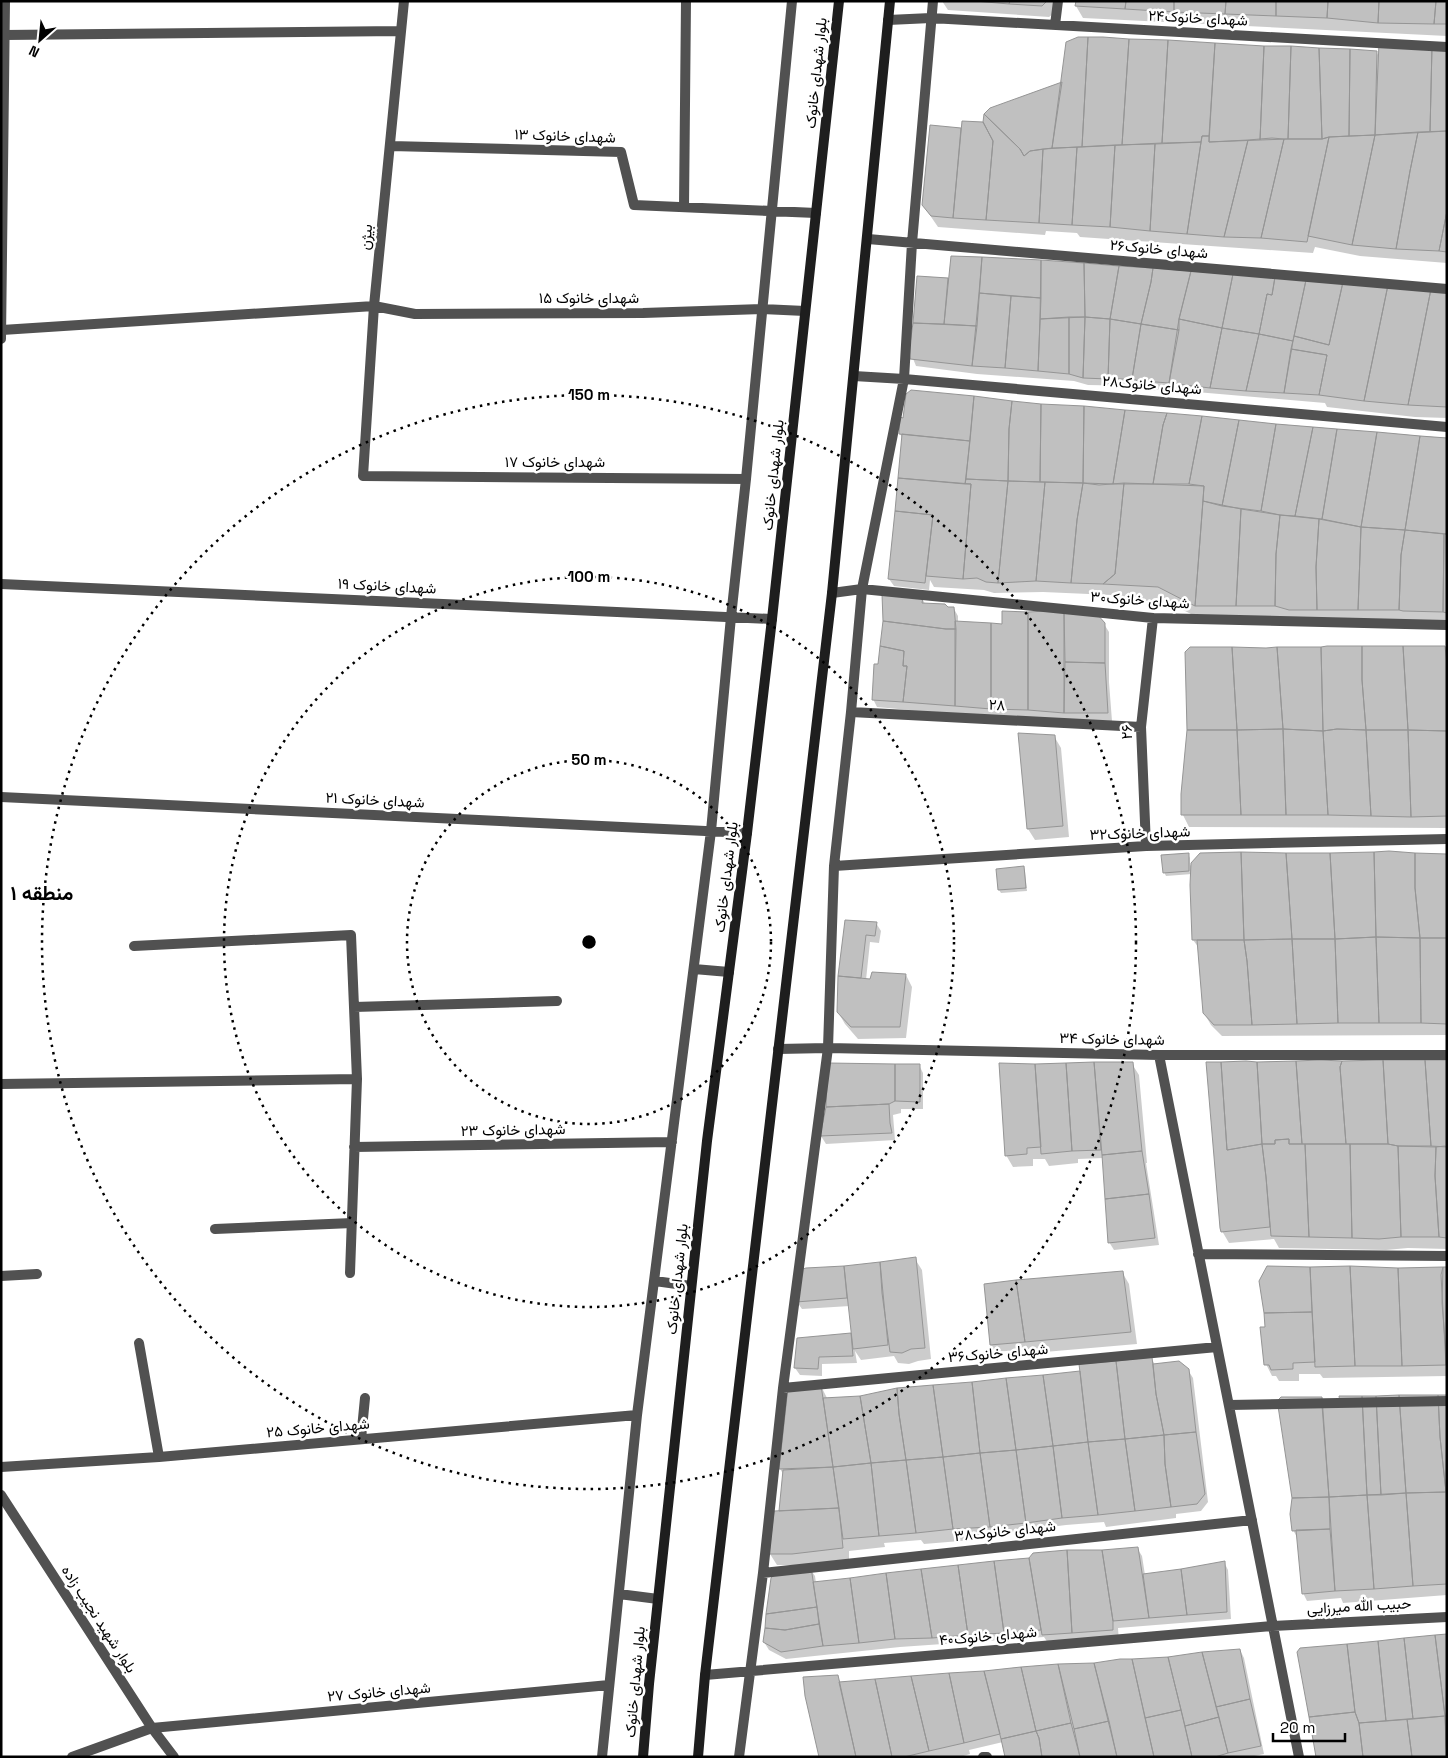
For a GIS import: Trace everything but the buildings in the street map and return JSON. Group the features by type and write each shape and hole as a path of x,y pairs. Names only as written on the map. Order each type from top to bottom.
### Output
{"main road":[{"name":"بلوار شهدای خانوک","path":"643,1757 707,1141 747,833 772,619 839,1"},
{"path":"698,1757 705,1675 832,593 890,1"}],"street":[{"path":"1,339 5,1"},
{"name":"بیژن","path":"363,476 374,306 404,1"},
{"path":"684,207 686,1"},
{"path":"602,1757 638,1415 711,831 730,617 746,479 792,1"},
{"path":"739,1757 763,1573 783,1388 828,1048 834,866 862,589 904,378 912,243 933,1"},
{"path":"1055,25 1058,1"},
{"name":"شهدای خانوک۲۴","path":"888,20 931,18 1447,47"},
{"path":"4,35 401,31"},
{"name":"شهدای خانوک ۱۳","path":"391,146 621,152 634,204 816,213"},
{"name":"شهدای خانوک۲۶","path":"868,240 1447,289"},
{"name":"شهدای خانوک ۱۵","path":"2,330 374,306 414,314 643,313 762,309 805,311"},
{"name":"شهدای خانوک۲۸","path":"854,376 904,378 1447,427"},
{"name":"شهدای خانوک ۱۷","path":"363,476 746,479"},
{"name":"شهدای خانوک ۱۹","path":"1,584 772,619"},
{"name":"شهدای خانوک۳۰","path":"832,593 862,589 1153,618 1447,625"},
{"name":"۲۶","path":"1146,846 1141,727 1153,618"},
{"name":"۲۸","path":"851,712 1141,727"},
{"name":"شهدای خانوک ۲۱","path":"1,797 747,833"},
{"name":"شهدای خانوک۳۲","path":"834,866 1146,846 1447,839"},
{"path":"134,946 351,935 357,1079 350,1273"},
{"path":"694,969 729,972"},
{"path":"354,1007 557,1001"},
{"name":"۳۴ شهدای خانوک","path":"778,1048 1159,1055 1447,1055"},
{"path":"1159,1055 1299,1757"},
{"path":"1,1084 357,1079"},
{"name":"شهدای خانوک ۲۳","path":"354,1147 672,1142"},
{"path":"216,1229 352,1223"},
{"path":"1198,1254 1447,1256"},
{"path":"1,1276 37,1274"},
{"path":"655,1281 691,1286"},
{"path":"139,1344 159,1457"},
{"name":"شهدای خانوک۳۶","path":"783,1388 1217,1347"},
{"path":"361,1439 365,1398"},
{"path":"1228,1405 1447,1401"},
{"name":"شهدای خانوک ۲۵","path":"1,1467 159,1457 638,1415"},
{"name":"بلوار شهید نجیب زاده","path":"1,1496 152,1728 174,1757"},
{"name":"شهدای خانوک۳۸","path":"763,1573 1252,1520"},
{"path":"619,1594 658,1599"},
{"name":"حبیب الله میرزایی","path":"1273,1626 1447,1616"},
{"name":"شهدای خانوک۴۰","path":"705,1675 1273,1626"},
{"name":"شهدای خانوک ۲۷","path":"72,1757 152,1728 610,1685"}],"district":[{"name":"منطقه ۱","path":"42,893"}]}
